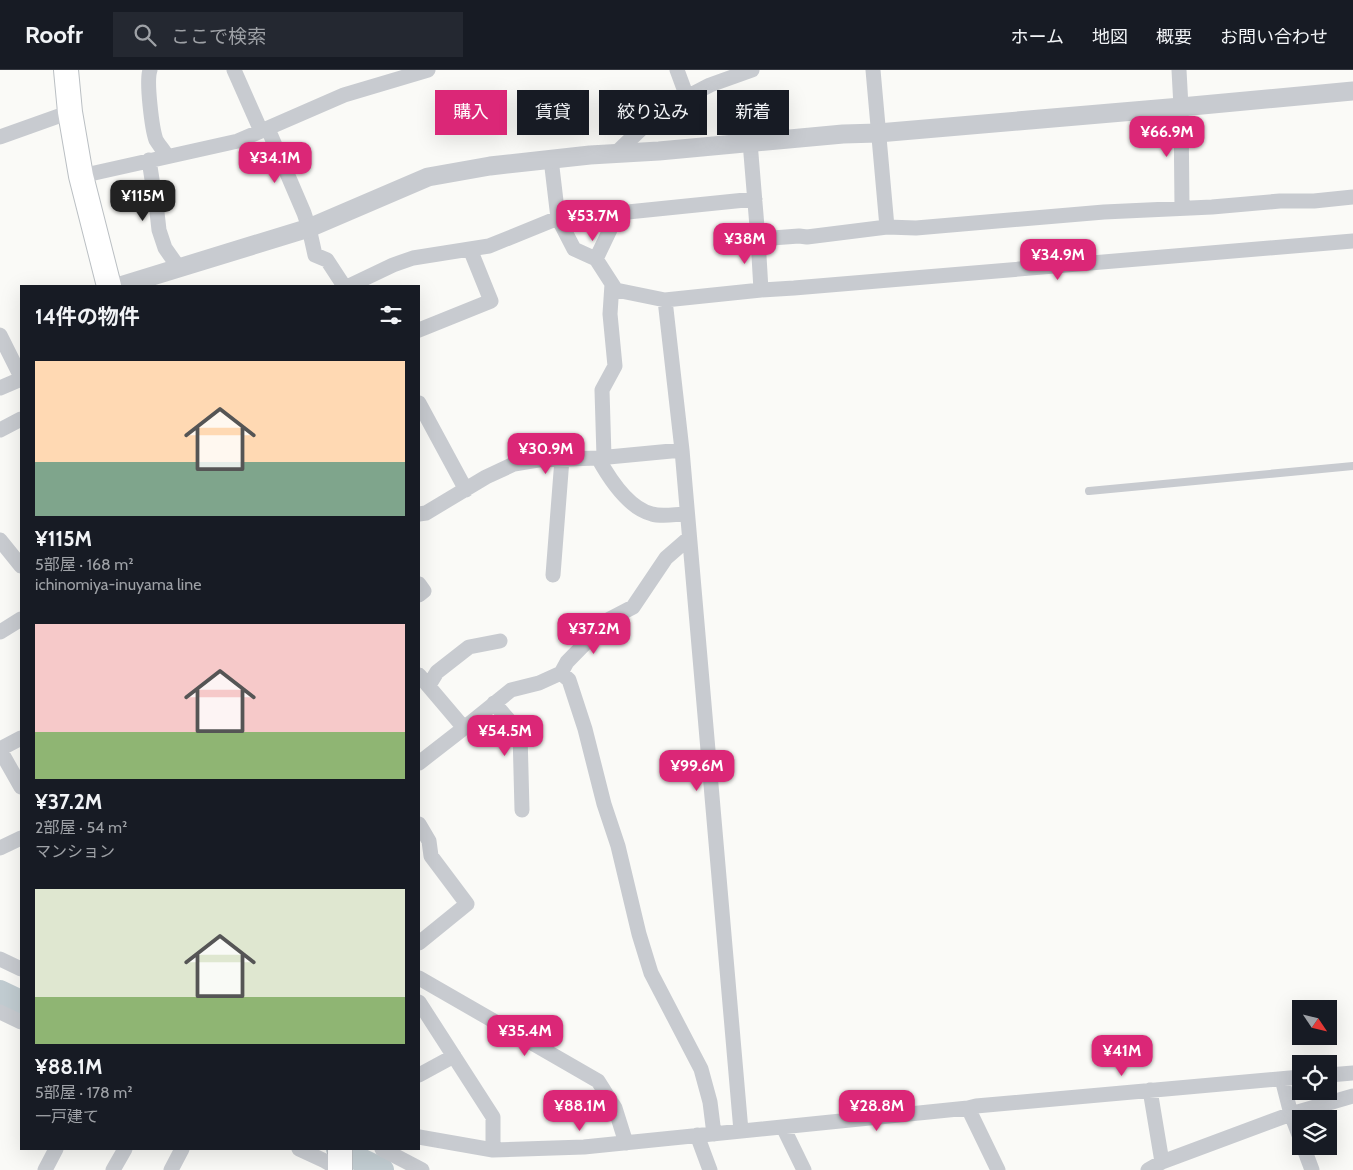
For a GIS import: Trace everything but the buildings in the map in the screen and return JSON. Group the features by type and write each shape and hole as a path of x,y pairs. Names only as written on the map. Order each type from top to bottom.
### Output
{"main road":[{"path":"66,70 70,112 81,176 109,285"},
{"path":"340,1150 340,1170"}],"street":[{"path":"150,70 148,75 150,102 156,139 167,156"},
{"path":"234,70 265,130 309,228 315,255 327,260 343,285"},
{"path":"81,176 238,141 344,95 428,70"},
{"path":"677,70 685,90"},
{"path":"700,90 752,70"},
{"path":"873,70 887,227"},
{"path":"1179,70 1182,208"},
{"path":"123,285 309,228 428,177 490,166 616,153 659,151 843,134 878,133 1353,91"},
{"path":"0,137 70,112"},
{"path":"616,153 635,135"},
{"path":"750,142 761,290"},
{"path":"551,159 558,218 574,249 596,259 616,290 665,300 761,290 1353,241"},
{"path":"149,160 158,212 159,230 165,248 179,268"},
{"path":"758,239 807,237 887,227 916,228 1104,212 1212,207 1280,201 1314,201 1353,197"},
{"path":"596,259 618,213 755,199"},
{"path":"351,285 393,265 413,258 489,246 558,218"},
{"path":"420,330 491,300 470,249"},
{"path":"612,284 610,314 615,366 602,390 601,458 613,484 645,512 654,515 687,514"},
{"path":"665,300 682,450 741,1131"},
{"path":"0,335 20,376"},
{"path":"0,388 20,378"},
{"path":"420,405 466,490"},
{"path":"420,514 426,513 486,477 514,464 538,460 601,458 682,450"},
{"path":"553,575 562,459"},
{"path":"420,762 511,690 539,683 561,673 567,662 608,620 633,607 666,558 689,538"},
{"path":"0,540 20,565"},
{"path":"0,632 20,620"},
{"path":"464,728 424,680 469,647 500,641"},
{"path":"561,673 569,680 585,729 651,973 701,1069 710,1102 714,1134"},
{"path":"494,703 520,733 522,810"},
{"path":"6,743 20,784"},
{"path":"420,826 430,841 431,856 466,904 420,942"},
{"path":"0,848 20,838"},
{"path":"0,959 20,969"},
{"path":"420,979 598,1081 615,1108 626,1142"},
{"path":"420,1004 493,1117 493,1150"},
{"path":"0,1012 20,1022"},
{"path":"420,1074 454,1056"},
{"path":"1337,1074 1353,1073"},
{"path":"420,1137 493,1150 584,1147 976,1106 1292,1078"},
{"path":"1282,1079 1291,1114"},
{"path":"1150,1090 1162,1162"},
{"path":"1148,1170 1162,1162 1291,1114 1353,1096"},
{"path":"968,1108 998,1170"},
{"path":"783,1127 804,1170"},
{"path":"697,1135 710,1170"},
{"path":"45,1170 55,1150"},
{"path":"113,1170 124,1150"},
{"path":"171,1170 181,1150"},
{"path":"300,1150 340,1170"},
{"path":"384,1150 422,1170"},
{"path":"1307,1155 1312,1170"}],"lane":[{"path":"1089,492 1353,466"}],"waterway":[{"path":"0,992 20,1002"},
{"path":"340,1150 382,1170"}]}
